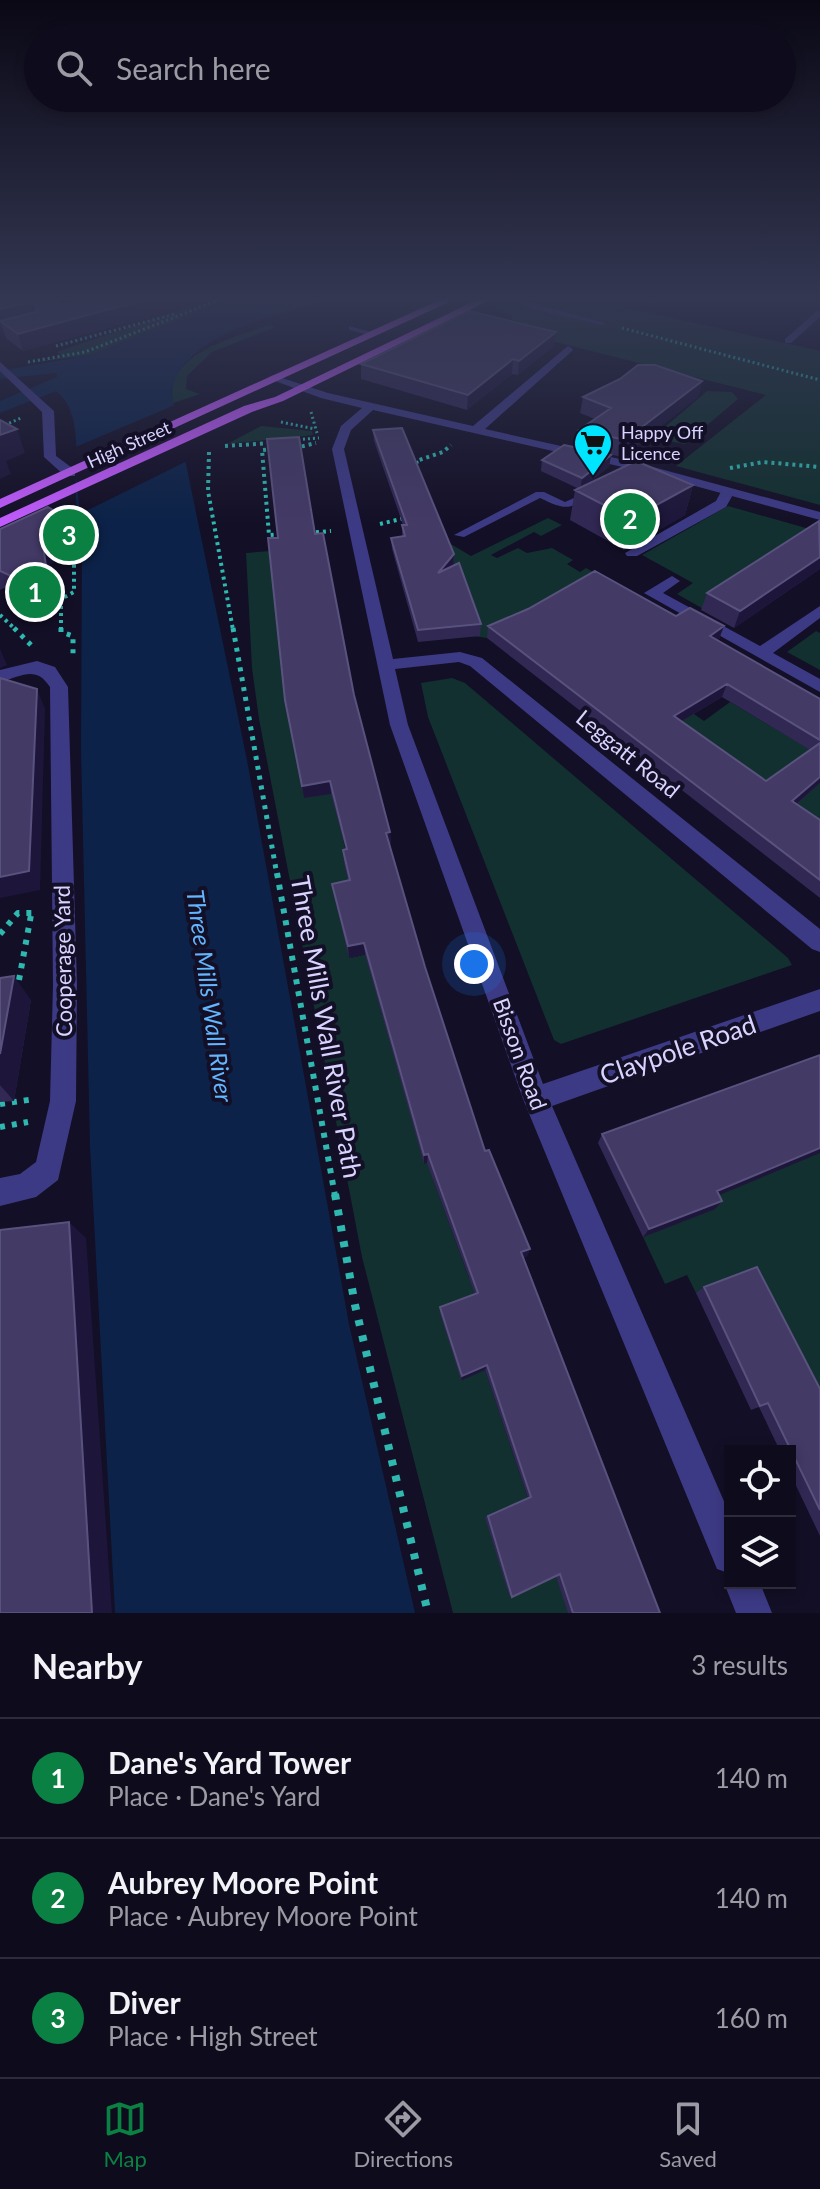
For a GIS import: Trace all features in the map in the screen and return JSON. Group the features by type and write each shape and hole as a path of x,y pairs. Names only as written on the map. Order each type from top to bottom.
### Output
{"main road":[{"name":"High Street","path":"0,504 284,373"},
{"name":"High Street","path":"0,523 333,373"}],"street":[{"path":"9,373 48,411 50,457 72,472"},
{"path":"473,429 539,373"},
{"path":"273,378 300,389 635,471 705,484 820,516"},
{"name":"Bisson Road","path":"371,406 345,429 338,449 399,725 536,1099 724,1542"},
{"path":"632,553 721,504 728,491"},
{"path":"672,581 652,593 820,686"},
{"path":"761,653 820,611"},
{"name":"Leggatt Road","path":"386,665 460,657 476,662 820,942"},
{"path":"0,676 37,667 49,671 59,687"},
{"name":"Cooperage Yard","path":"0,1192 26,1187 48,1170 58,1136 63,1095 59,687"},
{"name":"Claypole Road","path":"536,1099 820,1000"},
{"path":"744,1589 754,1613"}],"lane":[{"path":"460,535 540,494 565,506 603,487"}],"path":[{"path":"798,373 820,379"},
{"path":"0,427 17,420"},
{"path":"275,421 315,429"},
{"path":"421,475 416,461 443,452 473,429"},
{"path":"284,534 269,535 262,450 313,445 322,439 289,441"},
{"path":"227,446 273,442"},
{"name":"Three Mills Wall River Path","path":"205,446 209,453 208,491 355,1305 428,1613"},
{"path":"705,484 740,464 783,462 820,467"},
{"path":"299,533 355,528 413,517"},
{"path":"59,687 74,664 73,636 61,632 61,599 74,592 75,534 74,527 66,520"},
{"path":"0,615 38,652 32,656 37,667"},
{"path":"0,934 18,913 31,914 19,980"},
{"path":"10,982 27,979"},
{"path":"0,1104 15,1101"},
{"path":"0,1127 10,1125"}],"green space":[{"path":"178,373 190,373 186,389 200,394 173,403 173,386"},
{"path":"680,373 820,373 820,505 676,466 766,395"},
{"path":"707,391 732,392 738,399 685,444 652,438"},
{"path":"261,426 312,431 313,435 227,444"},
{"path":"728,506 820,532 735,627 677,594 693,583 642,555"},
{"path":"548,518 562,525 541,536 534,532 491,555 497,558 518,548 527,553 552,548 573,560 567,564 580,572 586,568 602,577 668,696 704,721 730,702 816,753 820,779 820,838 487,638 473,636 431,566 454,564 434,534 471,556"},
{"path":"270,551 334,793 346,853 352,892 350,958 368,954 424,1163 456,1154 433,1179 469,1278 505,1265 462,1380 485,1370 528,1498 507,1588 509,1595 586,1558 568,1613 453,1613 362,1257 259,719 252,668 246,553"},
{"path":"816,631 820,633 820,670 787,652"},
{"path":"452,678 465,683 788,958 792,965 561,1044 554,1040 428,717 421,683"},
{"path":"820,1136 820,1413 696,1293 687,1275 665,1284 643,1237 715,1209 697,1176"}],"water":[{"path":"0,373 54,373 0,379"},
{"name":"Three Mills Wall River","path":"57,373 179,373 171,391 247,760 349,1324 415,1613 115,1613 90,1147 81,751 82,532 76,501 75,427 65,401 56,391 0,413 0,401 57,377"}],"pier":[{"path":"175,405 189,460 80,514 73,448"}],"building":[{"path":"393,373 495,373 468,395"},
{"path":"627,373 679,373 702,381 625,440 579,430 611,408 583,397"},
{"path":"0,420 17,429 0,435"},
{"path":"402,428 454,554 438,573 459,563 481,624 418,630 391,538 405,536 402,525 407,525 373,430"},
{"path":"299,437 315,534 323,533 354,695 390,832 386,833 425,967 485,1151 489,1150 530,1249 521,1252 660,1613 573,1613 560,1574 512,1597 488,1516 531,1497 487,1365 462,1376 440,1307 478,1293 428,1154 424,1155 364,943 348,946 332,884 350,880 343,850 347,849 330,781 302,786 285,700 268,538 278,538 267,439"},
{"path":"564,445 611,455 582,478 542,460"},
{"path":"636,461 693,485 631,519 575,490"},
{"path":"48,507 63,516 59,537 43,545 47,573 24,582 0,571 0,529"},
{"path":"819,521 820,557 740,611 707,593"},
{"path":"595,571 676,616 690,608 724,626 710,636 820,699 820,740 727,684 674,716 766,781 820,743 820,777 792,801 820,820 820,880 488,626 528,609"},
{"path":"0,678 37,689 29,871 0,877"},
{"path":"14,976 0,1054 0,978"},
{"path":"820,1055 820,1148 717,1191 722,1201 649,1229 602,1134"},
{"path":"69,1222 92,1613 0,1613 0,1230"},
{"path":"757,1267 820,1389 820,1510 796,1461 796,1445 788,1445 768,1403 760,1406 704,1287"}],"place":[{"name":"Happy Off Licence","path":"593,477"},
{"name":"Aubrey Moore Point","path":"630,519"},
{"name":"Diver","path":"69,535"},
{"name":"Dane's Yard Tower","path":"35,592"}]}
